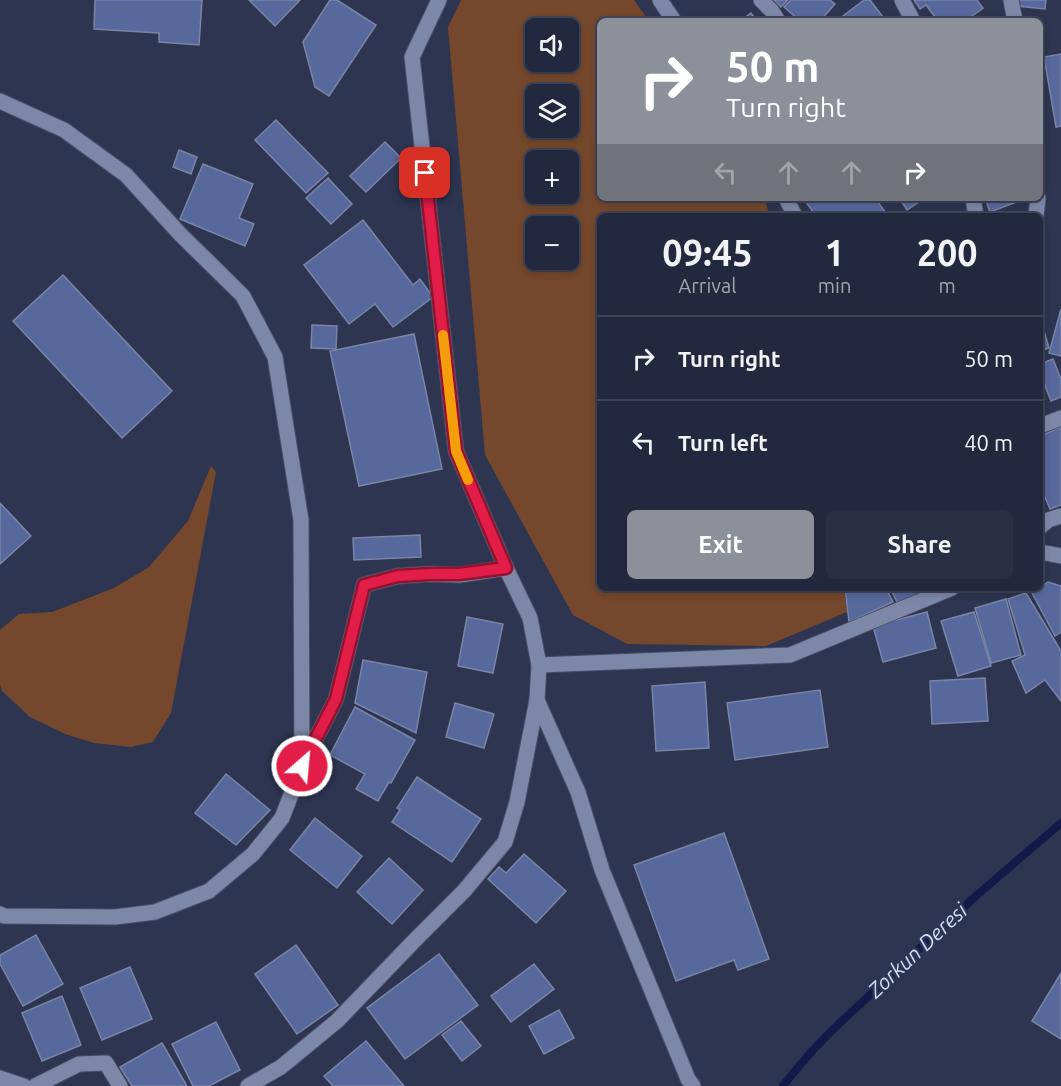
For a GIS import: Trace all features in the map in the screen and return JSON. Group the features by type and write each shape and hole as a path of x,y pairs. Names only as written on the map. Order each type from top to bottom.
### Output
{"street":[{"path":"248,1086 281,1067 337,1021 464,891 505,842 517,802 537,700 539,665 530,618 456,451 412,57 439,0"},
{"path":"660,0 672,18"},
{"path":"761,0 776,18"},
{"path":"903,0 912,18"},
{"path":"1011,0 1014,18"},
{"path":"0,101 64,130 126,176 180,234 243,296 275,357 301,519 302,766"},
{"path":"1043,425 1061,418"},
{"path":"1043,524 1048,520 1061,516"},
{"path":"1043,553 1061,556"},
{"path":"0,914 4,916 115,917 155,912 209,891 253,854 282,818 302,766 336,699 364,585 398,576 459,574 506,568"},
{"path":"539,665 790,655 945,591"},
{"path":"537,700 578,792 602,870 688,1079 693,1086"},
{"path":"35,1086 80,1064 106,1063 120,1086"},
{"path":"0,1078 24,1086"}],"shaded area":[{"path":"461,0 634,0 647,18 597,18 597,201 765,201 769,213 597,213 597,591 844,591 847,612 766,646 627,644 573,615 485,455 448,27"},
{"path":"211,466 216,472 171,713 153,742 131,747 94,743 65,734 30,717 2,691 0,630 19,614 52,612 114,588 149,567 188,521"}],"building":[{"path":"95,0 202,0 199,45 159,42 159,33 94,29"},
{"path":"249,0 300,0 275,26"},
{"path":"330,0 337,0 376,25 329,96 315,87 303,42"},
{"path":"774,0 788,0 781,7"},
{"path":"791,0 830,0 835,4 823,18 797,18 784,7"},
{"path":"864,0 870,0 884,18 840,18"},
{"path":"914,0 977,0 983,8 969,18 936,18 926,5 920,9"},
{"path":"1018,0 1046,0 1045,9 1017,6"},
{"path":"751,13 755,18 744,18"},
{"path":"1061,54 1061,126 1056,127 1044,57"},
{"path":"276,120 328,173 306,193 255,140"},
{"path":"385,142 401,158 366,192 350,176"},
{"path":"179,150 197,157 191,174 173,167"},
{"path":"203,164 253,184 239,218 254,224 245,246 180,219"},
{"path":"328,178 352,204 331,224 306,198"},
{"path":"805,201 877,201 886,213 814,213"},
{"path":"901,201 920,201 907,210"},
{"path":"986,201 1019,201 990,212"},
{"path":"363,220 413,285 420,279 433,297 393,327 375,304 349,324 304,265"},
{"path":"63,275 172,391 122,438 13,321"},
{"path":"1061,309 1061,356 1049,353"},
{"path":"312,325 337,326 336,349 311,348"},
{"path":"1043,327 1049,348 1043,350"},
{"path":"414,334 442,469 359,486 330,351"},
{"path":"1053,359 1061,379 1061,397 1051,401 1043,384 1043,363"},
{"path":"1061,427 1061,505 1050,509 1043,492 1043,435"},
{"path":"0,503 31,536 0,564"},
{"path":"420,535 421,557 354,560 353,538"},
{"path":"1048,582 1061,586 1061,632 1055,636 1032,593 1043,591 1043,585"},
{"path":"845,591 888,591 893,602 849,622"},
{"path":"892,591 926,591 898,604"},
{"path":"1026,593 1061,651 1061,701 1045,680 1026,693 1012,661 1025,655 1008,599"},
{"path":"1006,599 1021,655 991,663 975,608"},
{"path":"927,612 936,648 883,662 873,626"},
{"path":"974,612 991,666 958,676 941,621"},
{"path":"467,617 503,624 493,673 458,666"},
{"path":"363,660 427,672 416,733 355,703"},
{"path":"985,678 988,721 932,724 930,681"},
{"path":"705,682 709,748 656,751 652,686"},
{"path":"820,690 828,747 735,760 727,703"},
{"path":"455,703 494,714 484,748 446,737"},
{"path":"355,707 415,740 378,801 356,789 365,774 330,755"},
{"path":"226,774 270,810 236,845 195,813"},
{"path":"417,777 481,819 452,862 392,822 400,810 397,808"},
{"path":"315,818 362,856 337,888 290,850"},
{"path":"724,833 769,959 738,970 734,960 676,981 634,865"},
{"path":"524,854 566,891 536,923 488,879 499,867 506,873"},
{"path":"389,858 423,890 392,924 357,892"},
{"path":"36,935 63,984 23,1006 0,964 0,955"},
{"path":"296,945 338,1005 297,1034 255,974"},
{"path":"439,954 478,1005 405,1059 367,1008"},
{"path":"534,964 554,989 511,1022 491,996"},
{"path":"130,967 152,1019 102,1040 80,988"},
{"path":"1061,973 1061,1039 1032,1021"},
{"path":"62,996 81,1045 42,1061 22,1013"},
{"path":"559,1010 574,1038 544,1054 529,1026"},
{"path":"461,1021 481,1046 462,1061 442,1035"},
{"path":"216,1022 240,1070 209,1086 193,1086 172,1044"},
{"path":"366,1041 404,1086 333,1086 324,1076"},
{"path":"162,1043 187,1086 132,1086 120,1067"}],"waterway":[{"name":"Zorkun Deresi","path":"783,1086 836,1026 977,895 1061,823"}],"slow traffic":[{"path":"443,335 456,451 468,480"}],"route":[{"path":"302,766 336,699 364,585 398,576 459,574 506,568 456,451 425,173"}]}
